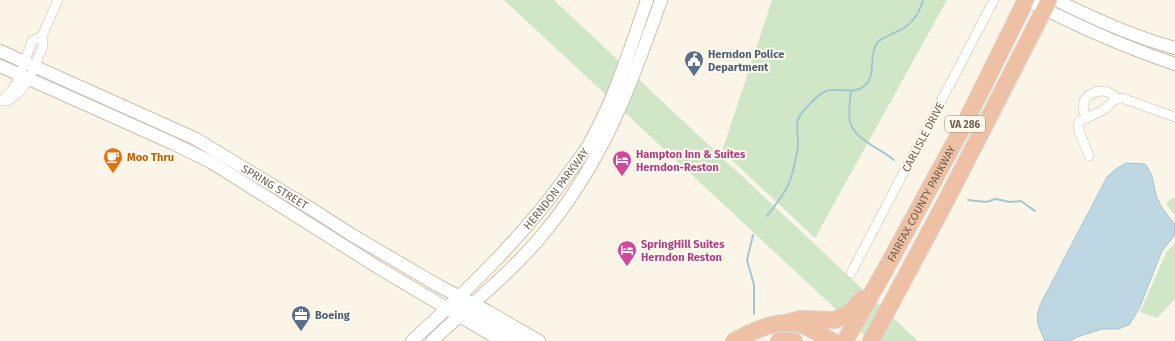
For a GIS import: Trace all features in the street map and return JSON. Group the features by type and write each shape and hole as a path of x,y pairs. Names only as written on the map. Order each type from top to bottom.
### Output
{"highway":[{"name":"FAIRFAX COUNTY PARKWAY","path":"845,341 964,125 1027,0"},
{"name":"FAIRFAX COUNTY PARKWAY","path":"871,341 947,199 1048,2"},
{"path":"734,341 757,330 800,319 829,321 841,318 850,312 884,272"},
{"path":"786,323 802,325 832,341"},
{"path":"761,341 777,334 787,332 798,334 813,341"},
{"path":"779,341 794,341"}],"main road":[{"name":"HERNDON PARKWAY","path":"412,341 507,249 531,222 562,182 587,146 614,92 647,0"},
{"name":"HERNDON PARKWAY","path":"432,341 490,290 539,239 569,200 604,143 622,106 661,0"},
{"path":"1027,0 1048,2 1175,48"},
{"path":"1048,2 1105,37 1175,64"},
{"name":"SPRING STREET","path":"0,51 196,138 352,234 452,303 466,310 502,341"},
{"name":"SPRING STREET","path":"0,66 170,142 211,162 278,205 452,303 540,341"},
{"path":"466,310 521,341"}],"street":[{"path":"1,102 24,77 29,64 42,46 42,36 58,0"},
{"name":"CARLISLE DRIVE","path":"851,273 994,0"},
{"path":"1087,118 1083,107 1087,96 1100,90 1112,93 1117,98"},
{"path":"1090,156 1078,128 1079,122 1109,106 1112,100 1122,98 1175,117"}],"green space":[{"path":"504,0 554,0 918,341 870,341"},
{"path":"772,0 947,0 815,238 722,151"},
{"path":"1175,197 1175,215 1166,204"},
{"path":"1175,243 1175,299 1157,318 1140,312 1166,253"}],"water":[{"path":"1126,163 1145,164 1151,174 1158,200 1175,224 1174,236 1162,251 1139,309 1129,325 1118,329 1102,329 1077,337 1070,341 1045,341 1040,330 1037,317 1042,301 1107,177"}],"waterway":[{"path":"767,216 784,193 790,181 797,151 797,128 801,114 817,96 823,92 831,90 856,90 864,86 870,77 874,48 877,43 908,25 915,17 923,0"},
{"path":"851,91 849,114 850,122 853,128 857,134 869,144 894,160"},
{"path":"968,200 986,202 996,199 1010,202 1021,201 1035,211"},
{"path":"753,235 747,260 754,285 754,314"}],"place":[{"name":"Herndon Police Department","path":"694,77"},
{"name":"Moo Thru","path":"113,174"},
{"name":"Hampton Inn & Suites Herndon-Reston","path":"622,177"},
{"name":"SpringHill Suites Herndon Reston","path":"627,267"},
{"name":"Boeing","path":"301,332"}]}
